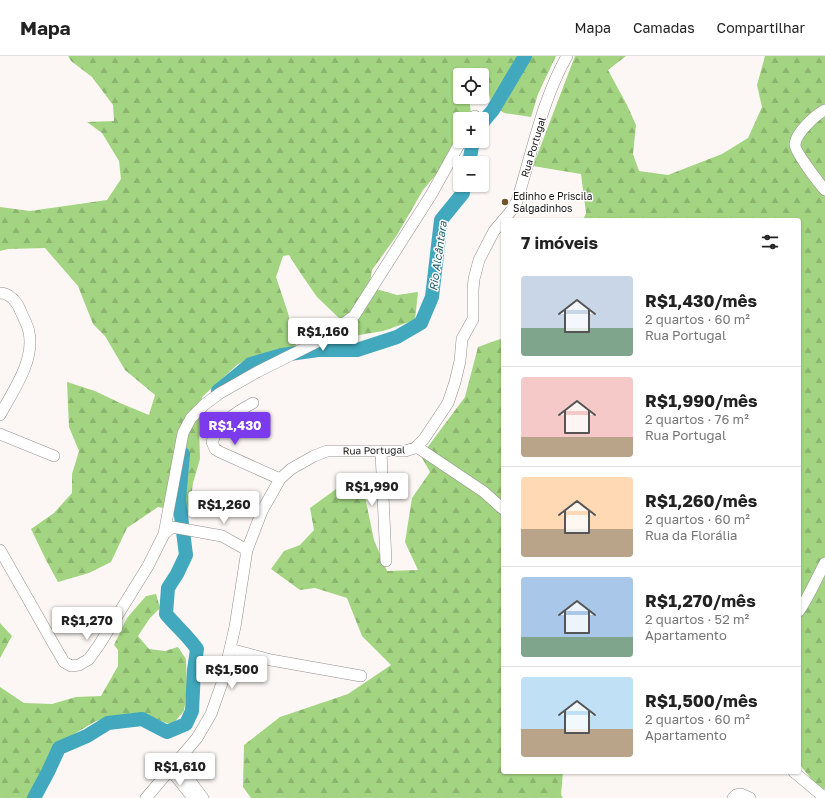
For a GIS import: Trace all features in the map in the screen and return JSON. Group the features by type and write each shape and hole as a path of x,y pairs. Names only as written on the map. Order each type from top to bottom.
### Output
{"street":[{"name":"Rua Portugal","path":"505,218 511,211 516,201 541,119 560,69 567,56"},
{"path":"825,110 817,115 801,132 795,144 800,157 825,190"},
{"path":"0,550 64,662 71,666 79,665 89,659 148,566 176,530 183,433 191,418 204,405 220,393 257,372 323,339 354,316 431,196 457,148"},
{"name":"Rua Portugal","path":"146,798 197,738 211,714 222,683 235,627 247,550 262,511 280,479 291,469 326,451 405,451 417,447 424,439 448,403 460,361 462,339 473,319 474,279 479,260 494,231 501,223"},
{"path":"0,293 10,296 19,307 29,332 30,349 26,364 0,415"},
{"path":"253,403 239,411 219,428 212,442 215,449 220,452 280,479"},
{"path":"0,434 54,456"},
{"path":"417,447 484,492 501,507"},
{"path":"381,452 386,561"},
{"path":"176,530 222,536 247,550"},
{"path":"801,608 825,563"},
{"path":"230,649 271,660 360,676"},
{"path":"173,766 193,798"},
{"path":"173,766 203,798"},
{"path":"796,774 825,798"},
{"path":"733,798 738,794 750,798"}],"green space":[{"path":"68,56 556,56 538,94 531,117 504,113 491,102 489,94 489,68 453,68 453,104 470,104 471,112 453,112 453,148 455,148 450,158 423,190 397,235 372,270 369,287 397,295 418,292 415,320 383,331 354,336 340,319 317,297 289,255 283,256 276,277 288,313 296,346 261,355 238,364 202,397 199,427 200,459 193,483 189,513 158,507 127,528 111,562 89,573 58,582 31,529 54,513 72,493 72,474 79,451 69,427 67,382 95,391 149,415 155,395 125,370 105,336 93,324 78,286 45,248 8,249 0,251 0,207 30,211 107,200 121,179 119,161 102,133 87,122 114,121 113,105 92,77 71,61"},
{"path":"575,56 626,56 608,70 636,125 633,154 639,171 668,175 722,154 748,138 762,107 757,85 765,56 825,56 825,788 823,793 801,766 801,218 584,218 586,213 581,174 533,166"},
{"path":"501,339 501,774 563,774 561,795 563,798 251,798 243,787 244,745 280,717 348,694 391,665 362,636 347,598 315,588 300,590 271,569 284,551 300,545 314,530 310,508 343,484 365,497 374,540 387,571 418,570 405,542 412,498 430,472 421,456 465,397 478,347"},
{"path":"156,594 160,608 150,618 138,636 149,649 165,651 178,647 186,659 187,690 184,711 172,725 145,715 128,714 96,721 52,747 30,798 0,798 0,687 24,703 52,704 76,697 101,696 118,666 118,650 114,645 127,618 146,596"},
{"path":"0,623 12,636 0,658"}],"waterway":[{"name":"Rio Alcântara","path":"489,115 525,56"},
{"name":"Rio Alcântara","path":"470,156 472,148"},
{"name":"Rio Alcântara","path":"218,391 251,364 282,355 318,350 357,350 397,337 421,323 432,297 441,220 463,192"},
{"name":"Rio Alcântara","path":"34,798 59,748 87,736 108,723 142,719 167,732 186,724 192,711 194,670 197,649 166,614 168,588 186,555 179,500 183,454"}],"place":[{"name":"Edinho e Priscila Salgadinhos","path":"505,202"}]}
